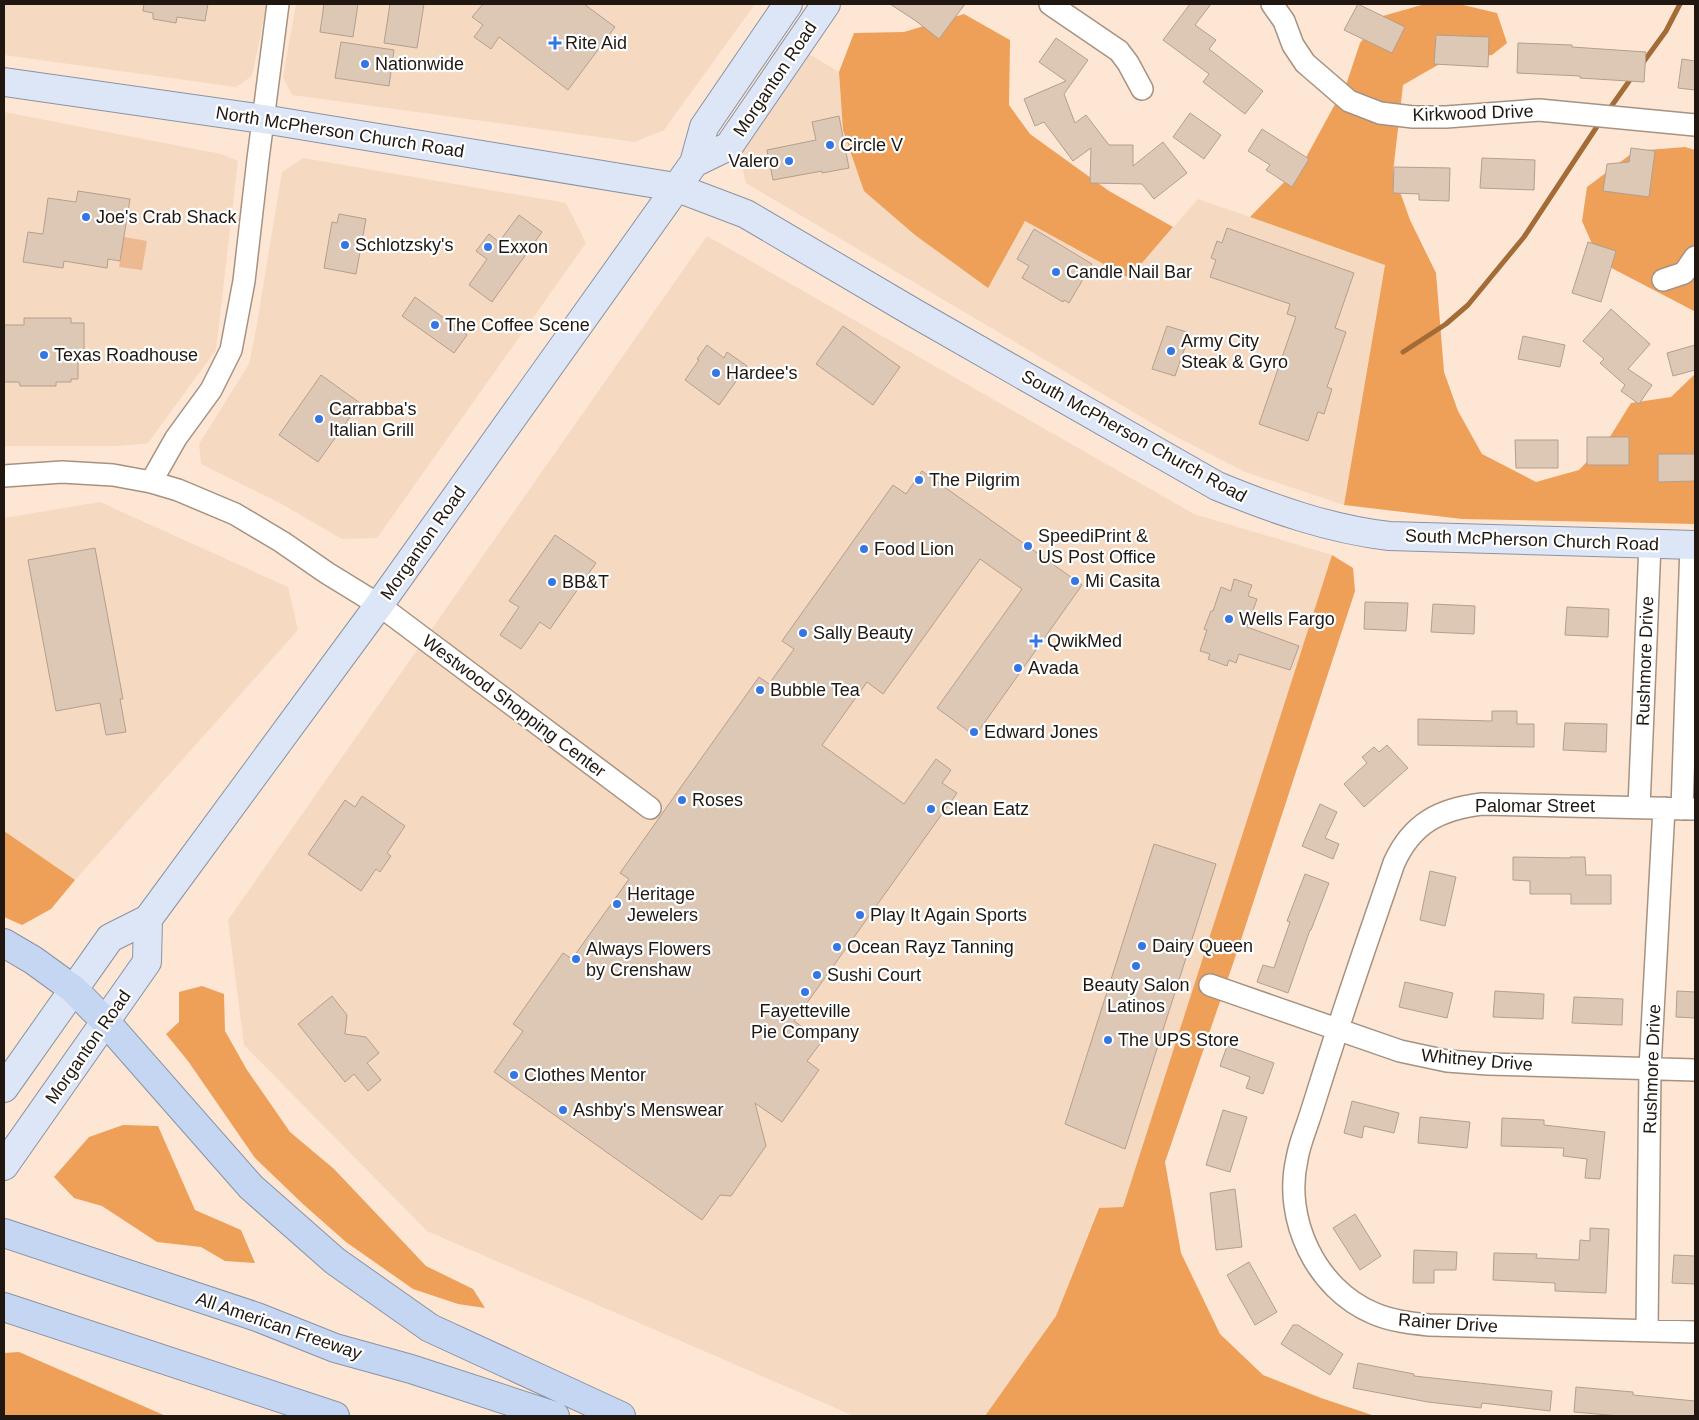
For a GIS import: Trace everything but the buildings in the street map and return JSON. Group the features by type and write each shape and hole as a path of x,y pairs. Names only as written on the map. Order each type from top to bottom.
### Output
{"highway":[{"path":"4,943 74,989 106,1022 251,1186 335,1261 430,1328 621,1416"},
{"name":"All American Freeway","path":"4,1233 256,1316 335,1348 412,1369 555,1416"},
{"path":"4,1307 335,1416"}],"main road":[{"name":"Morganton Road","path":"694,164 704,127 788,4"},
{"name":"Morganton Road","path":"4,1088 110,938 148,920 378,605 675,187 694,164 729,146 826,4"},
{"name":"North McPherson Church Road","path":"4,82 263,119 675,187"},
{"name":"South McPherson Church Road","path":"675,187 746,214 908,310 1209,481 1258,503 1301,518 1356,532 1389,536 1693,545"},
{"name":"Morganton Road","path":"4,1166 147,962 148,920"}],"street":[{"path":"151,482 176,438 211,390 231,350 244,282 278,4"},
{"path":"1050,4 1119,51 1142,89"},
{"name":"Kirkwood Drive","path":"1272,4 1284,20 1292,44 1305,63 1349,101 1380,114 1446,117 1539,110 1695,125"},
{"path":"1663,280 1684,273 1695,257"},
{"name":"Westwood Shopping Center","path":"4,476 62,472 113,475 151,482 178,490 235,514 282,542 378,605 650,808"},
{"name":"Rushmore Drive","path":"1639,807 1650,544"},
{"name":"Rushmore Drive","path":"1646,1330 1650,1068 1681,809 1693,545"},
{"name":"Palomar Street","path":"1338,1029 1394,863 1412,834 1438,814 1460,806 1482,804 1681,809"},
{"name":"Whitney Drive","path":"1210,985 1400,1052 1447,1061 1488,1064 1695,1070"},
{"name":"Rainer Drive","path":"1338,1029 1296,1159 1294,1185 1296,1207 1308,1250 1320,1270 1334,1287 1351,1301 1371,1312 1403,1322 1429,1325 1695,1332"}],"shaded area":[{"path":"4,4 267,4 252,76 236,87 4,55"},
{"path":"296,4 755,4 664,130 635,142 292,95 283,77"},
{"path":"1425,4 1459,4 1497,13 1507,43 1492,55 1443,62 1403,85 1393,172 1410,220 1436,273 1444,372 1458,411 1482,454 1536,482 1579,470 1608,440 1631,403 1671,397 1695,374 1695,524 1462,519 1344,505 1385,265 1250,217 1303,163 1347,82 1360,43 1383,16"},
{"path":"964,14 1010,40 1009,105 1030,134 1109,191 1173,227 1129,278 1025,221 988,288 915,235 864,191 843,130 839,72 854,33 904,32"},
{"path":"809,54 839,72 843,130 987,288 1025,221 1129,278 1198,199 1385,264 1344,505 1245,472 1167,432 746,183 738,151"},
{"path":"4,112 221,154 238,161 216,350 148,443 119,446 4,446"},
{"path":"1685,147 1695,150 1694,311 1600,262 1582,221 1587,187 1635,151"},
{"path":"303,158 566,203 586,243 377,538 342,539 278,502 201,464 199,444 249,364 282,172"},
{"path":"707,236 1194,514 1332,555 1123,1208 1098,1208 1056,1316 985,1416 854,1416 427,1231 244,1045 228,920"},
{"path":"124,237 147,241 142,270 119,267"},
{"path":"100,502 288,587 298,630 75,880 4,831 4,518"},
{"path":"1332,555 1353,568 1355,591 1239,946 1165,1162 1181,1253 1220,1334 1263,1375 1321,1398 1375,1416 985,1416 1056,1316 1099,1208 1123,1207"},
{"path":"4,831 75,880 51,909 22,925 4,917"},
{"path":"202,986 224,994 225,1031 247,1070 290,1132 334,1169 426,1266 473,1289 485,1308 458,1304 413,1289 346,1242 255,1158 188,1061 166,1034 179,1022 179,992"},
{"path":"123,1125 158,1126 195,1210 241,1230 255,1263 225,1261 201,1247 157,1242 102,1206 74,1198 54,1177 89,1137"},
{"path":"19,1352 166,1416 4,1416 4,1353"}],"waterway":[{"path":"1642,64 1666,31 1680,4"},
{"path":"1608,111 1632,77"},
{"path":"1403,352 1446,324 1468,305 1524,237 1600,122"}],"place":[{"name":"Rite Aid","path":"555,43"},
{"name":"Nationwide","path":"365,64"},
{"name":"Circle V","path":"830,145"},
{"name":"Valero","path":"789,161"},
{"name":"Joe's Crab Shack","path":"86,217"},
{"name":"Schlotzsky's","path":"345,245"},
{"name":"Exxon","path":"488,247"},
{"name":"Candle Nail Bar","path":"1056,272"},
{"name":"The Coffee Scene","path":"435,325"},
{"name":"Army City Steak & Gyro","path":"1171,351"},
{"name":"Texas Roadhouse","path":"44,355"},
{"name":"Hardee's","path":"716,373"},
{"name":"Carrabba's Italian Grill","path":"319,419"},
{"name":"The Pilgrim","path":"919,480"},
{"name":"SpeediPrint & US Post Office","path":"1028,546"},
{"name":"Food Lion","path":"864,549"},
{"name":"Mi Casita","path":"1075,581"},
{"name":"BB&T","path":"552,582"},
{"name":"Wells Fargo","path":"1229,619"},
{"name":"Sally Beauty","path":"803,633"},
{"name":"QwikMed","path":"1036,641"},
{"name":"Avada","path":"1018,668"},
{"name":"Bubble Tea","path":"760,690"},
{"name":"Edward Jones","path":"974,732"},
{"name":"Roses","path":"682,800"},
{"name":"Clean Eatz","path":"931,809"},
{"name":"Heritage Jewelers","path":"617,904"},
{"name":"Play It Again Sports","path":"860,915"},
{"name":"Dairy Queen","path":"1142,946"},
{"name":"Ocean Rayz Tanning","path":"837,947"},
{"name":"Always Flowers by Crenshaw","path":"576,959"},
{"name":"Beauty Salon Latinos","path":"1136,966"},
{"name":"Sushi Court","path":"817,975"},
{"name":"Fayetteville Pie Company","path":"805,992"},
{"name":"The UPS Store","path":"1108,1040"},
{"name":"Clothes Mentor","path":"514,1075"},
{"name":"Ashby's Menswear","path":"563,1110"}]}
